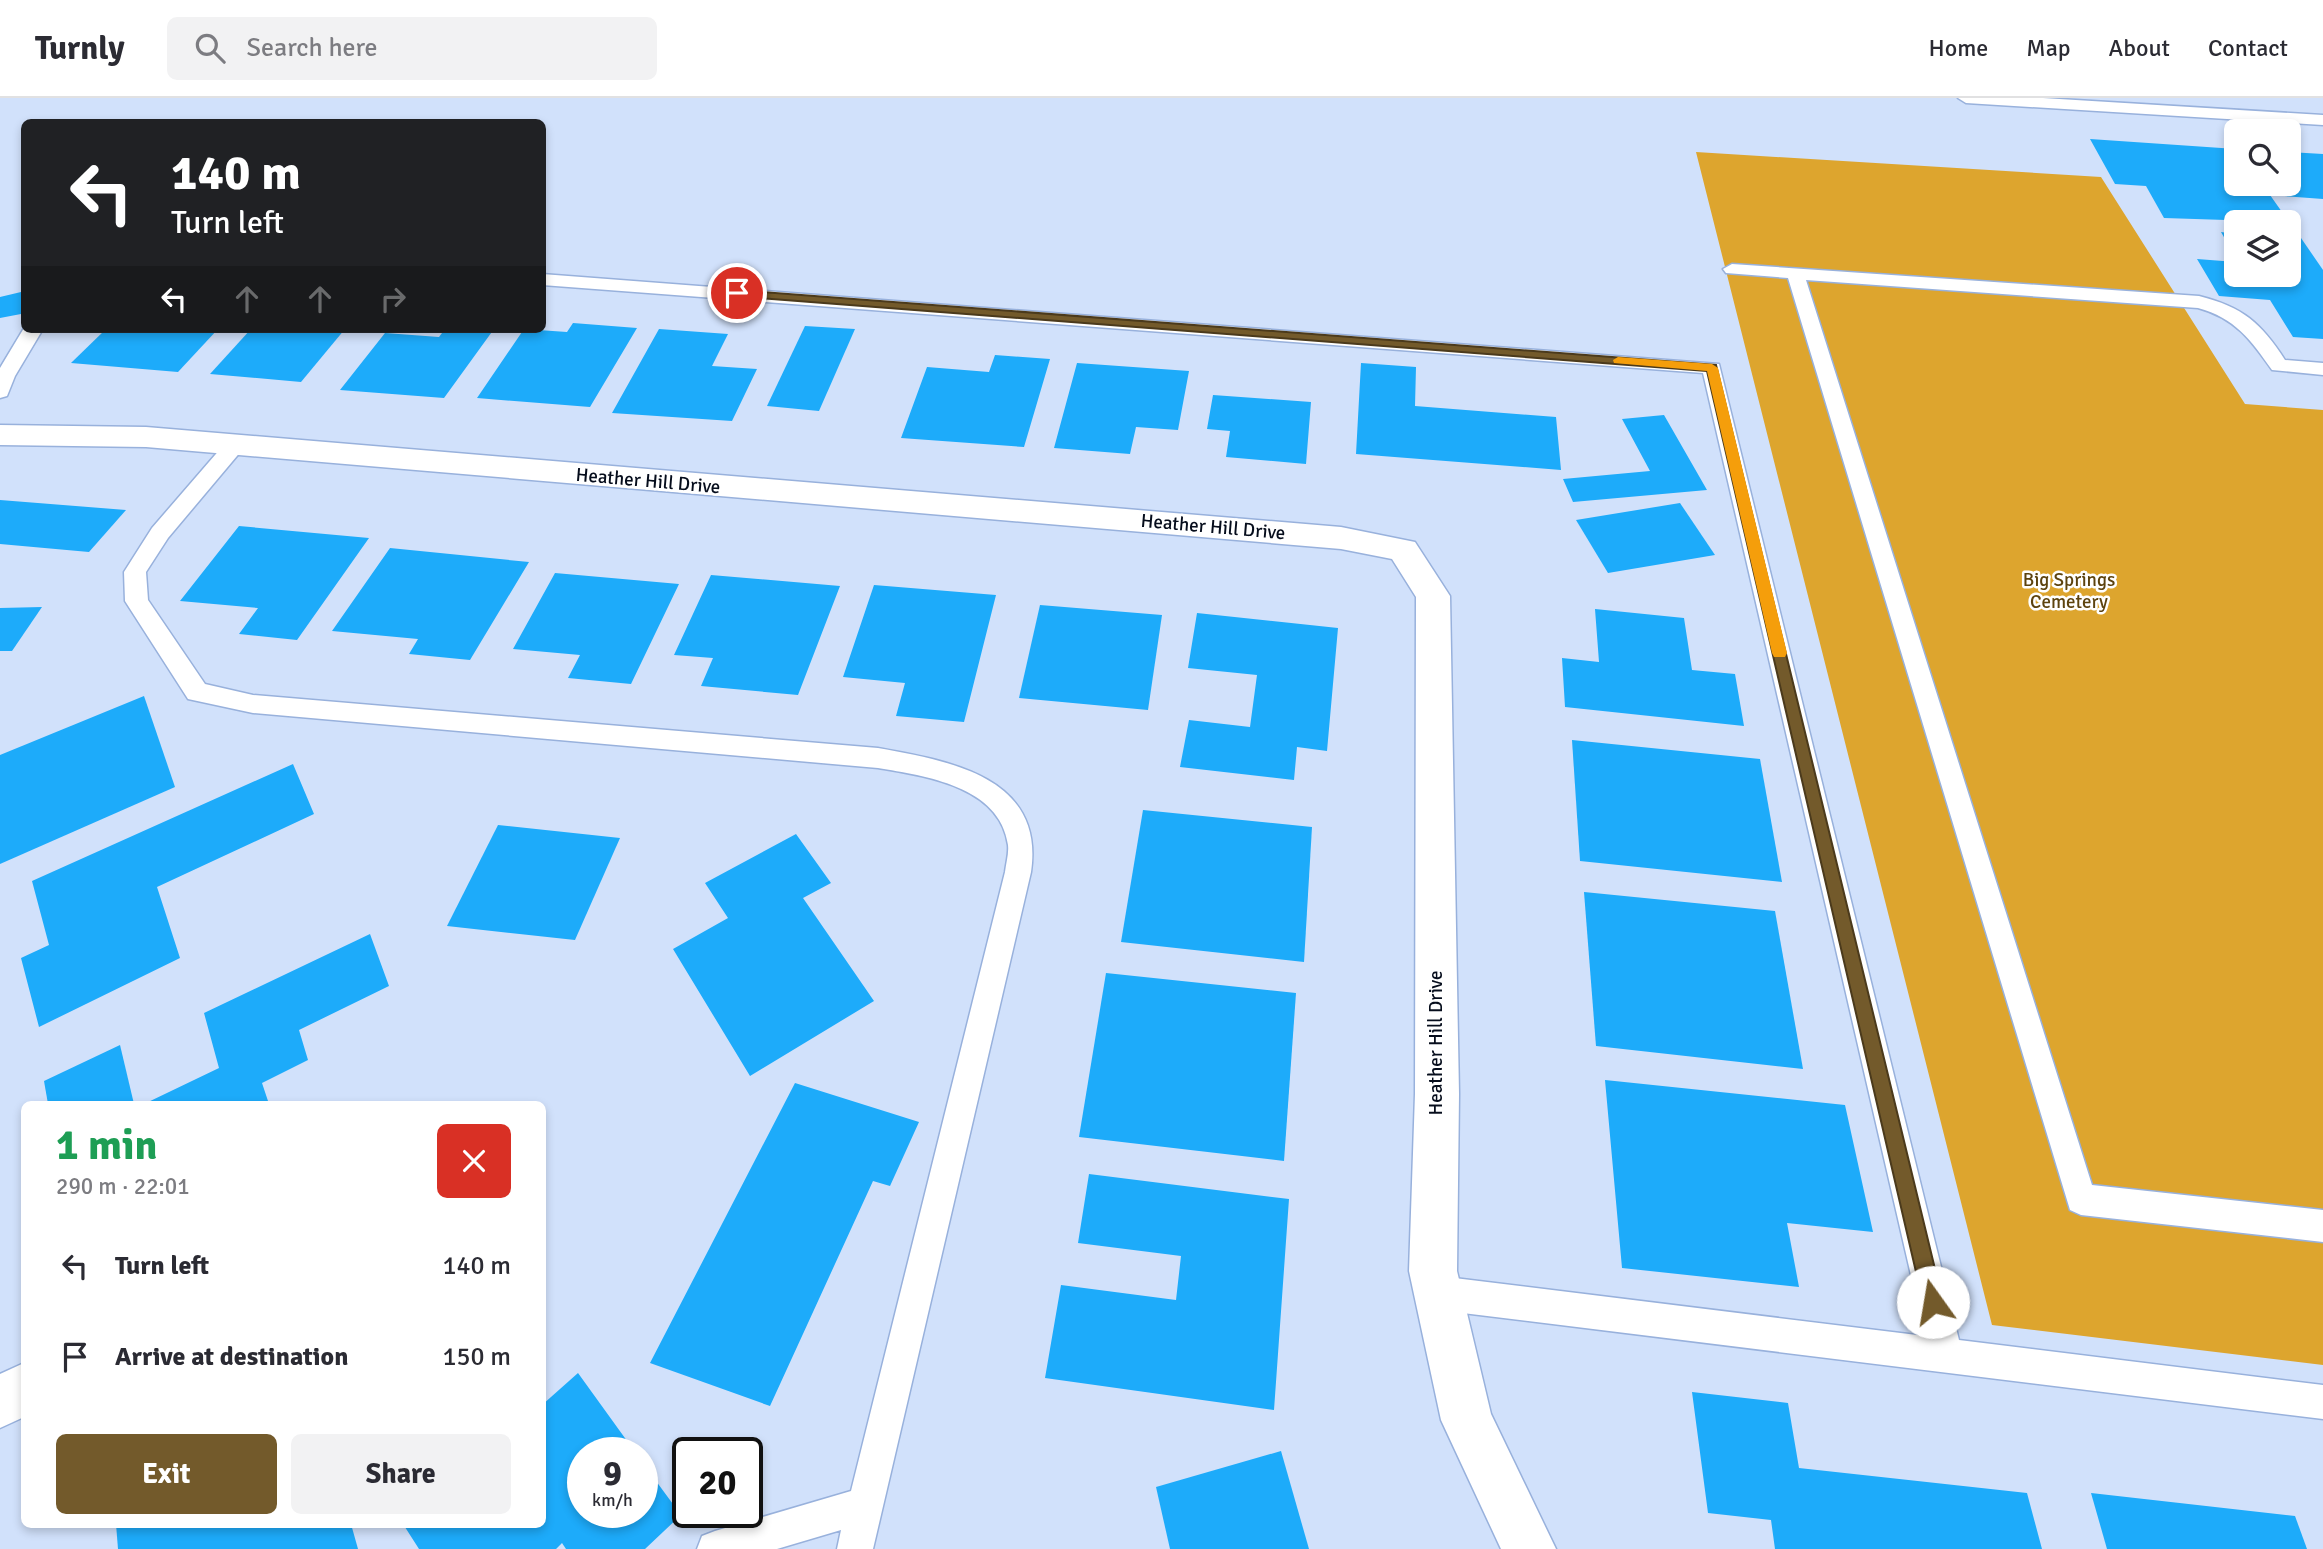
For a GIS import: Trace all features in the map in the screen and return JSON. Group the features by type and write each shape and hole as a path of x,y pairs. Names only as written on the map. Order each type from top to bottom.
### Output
{"street":[{"name":"Heather Hill Drive","path":"0,435 146,437 1341,538 1403,550 1433,596 1437,1094 1433,1271 1467,1420 1529,1549"},
{"path":"0,1403 21,1390"}],"lane":[{"path":"1966,98 2323,120"},
{"path":"2269,98 2286,118"},
{"path":"1732,269 2199,302 2226,311 2258,332 2279,366 2323,369"},
{"path":"1796,273 2081,1199 2323,1226"},
{"path":"546,279 1712,368 1946,1355"},
{"path":"0,392 5,376 31,333"},
{"path":"234,445 160,533 135,572 137,601 197,692 253,704 878,758 945,770 979,786 998,800 1012,820 1021,844 1018,872 855,1549"},
{"path":"1438,1293 2323,1402"},
{"path":"715,1549 865,1505"}],"green space":[{"name":"Big Springs Cemetery","path":"1696,152 2101,177 2245,404 2323,410 2323,1365 1992,1325"}],"building":[{"path":"2090,139 2224,148 2224,196 2271,196 2281,210 2224,210 2224,220 2164,218 2146,186 2115,184"},
{"path":"2301,153 2323,154 2323,199 2283,196 2301,196"},
{"path":"2301,238 2323,270 2323,339 2293,337 2270,300 2219,296 2197,259 2224,261 2224,287 2301,287"},
{"path":"21,292 21,314 0,318 0,297"},
{"path":"573,323 637,328 590,407 477,398 521,333 567,332"},
{"path":"805,326 855,329 819,411 767,406"},
{"path":"659,329 728,334 712,366 757,369 732,421 612,413"},
{"path":"102,333 214,333 178,372 71,363"},
{"path":"247,333 342,333 301,382 210,374"},
{"path":"385,333 439,337 442,333 491,333 444,398 340,390"},
{"path":"995,355 1050,359 1024,447 901,438 927,367 989,372"},
{"path":"1077,363 1189,371 1178,430 1136,427 1130,454 1054,448"},
{"path":"1361,363 1416,367 1415,406 1556,417 1561,470 1356,454"},
{"path":"1213,395 1311,402 1306,464 1226,457 1230,431 1207,429"},
{"path":"1664,415 1707,490 1573,502 1563,479 1650,471 1622,419"},
{"path":"0,500 126,510 89,552 0,544"},
{"path":"1680,503 1715,555 1608,573 1576,520"},
{"path":"239,526 369,538 297,640 239,634 258,608 180,601"},
{"path":"390,548 529,562 470,660 409,654 418,639 332,631"},
{"path":"555,573 679,584 631,684 568,678 580,655 513,649"},
{"path":"711,575 840,586 798,695 701,686 713,658 674,655"},
{"path":"874,585 996,595 964,722 896,716 905,683 843,677"},
{"path":"1040,605 1162,615 1148,710 1019,698"},
{"path":"42,607 12,651 0,651 0,608"},
{"path":"1595,609 1684,618 1692,670 1735,674 1744,726 1565,707 1562,658 1599,662"},
{"path":"1197,613 1338,628 1327,751 1297,747 1294,780 1180,767 1189,720 1250,727 1257,675 1188,668"},
{"path":"144,696 175,787 0,864 0,755"},
{"path":"1572,740 1760,759 1782,882 1580,861"},
{"path":"293,764 314,814 157,887 180,958 39,1027 21,958 49,945 32,881"},
{"path":"1143,810 1312,827 1304,962 1121,942"},
{"path":"498,825 620,838 575,940 447,926"},
{"path":"796,834 831,883 803,898 874,1001 750,1076 673,949 728,918 705,883"},
{"path":"1584,892 1775,911 1803,1069 1596,1046"},
{"path":"370,934 389,986 299,1030 308,1060 262,1083 268,1101 150,1101 219,1068 204,1013"},
{"path":"1106,973 1296,993 1284,1161 1079,1137"},
{"path":"120,1045 133,1101 47,1101 44,1081"},
{"path":"1605,1080 1845,1105 1873,1232 1787,1223 1799,1287 1622,1268"},
{"path":"795,1083 919,1122 890,1186 873,1181 770,1406 650,1363"},
{"path":"1089,1174 1289,1199 1274,1410 1045,1378 1061,1285 1176,1300 1181,1256 1078,1243"},
{"path":"578,1373 624,1437 567,1437 567,1528 658,1528 658,1484 672,1503 672,1524 645,1549 566,1549 562,1543 556,1549 419,1549 406,1528 546,1528 546,1401"},
{"path":"1692,1392 1788,1403 1799,1468 2027,1493 2042,1549 1775,1549 1771,1520 1708,1513"},
{"path":"1281,1451 1309,1549 1170,1549 1156,1487"},
{"path":"2091,1493 2295,1516 2307,1549 2107,1549"},
{"path":"116,1528 352,1528 358,1549 118,1549"}],"slow traffic":[{"path":"1618,360 1712,368 1779,653"}],"route":[{"path":"737,293 1712,368 1933,1302"}]}
